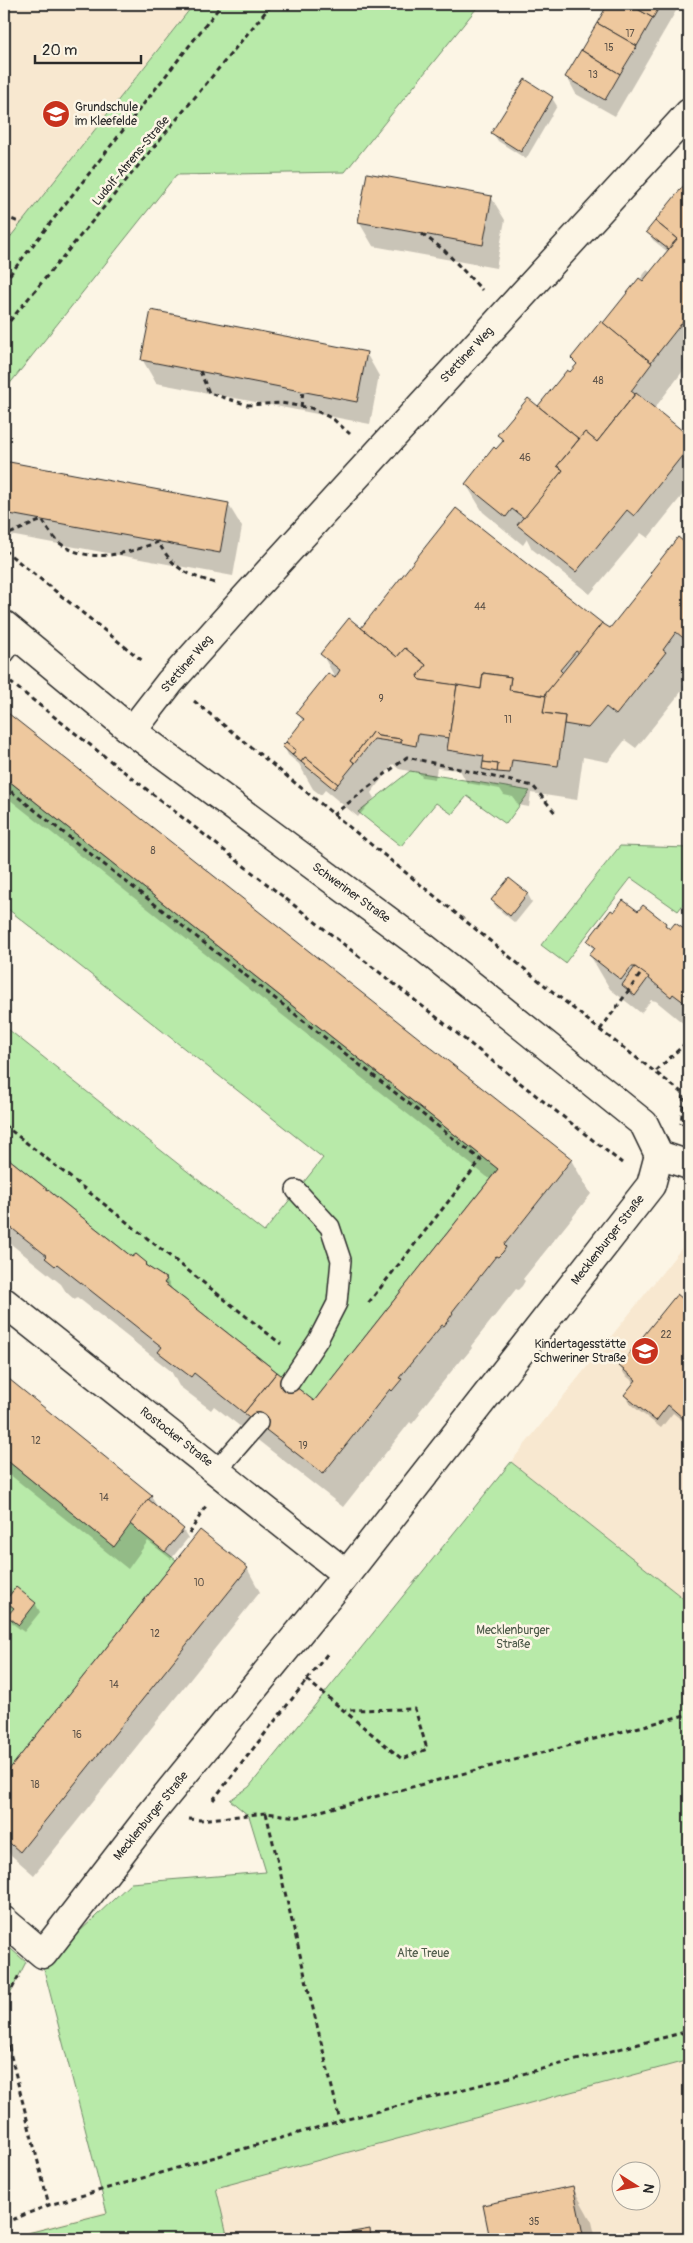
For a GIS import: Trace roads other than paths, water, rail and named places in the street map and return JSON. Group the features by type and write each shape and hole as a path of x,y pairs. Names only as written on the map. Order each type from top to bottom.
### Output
{"street":[{"name":"Stettiner Weg","path":"132,731 170,682 245,598 689,112"},
{"name":"Schweriner Straße","path":"8,639 422,946 644,1124 659,1155"},
{"path":"659,1155 689,1165"},
{"name":"Mecklenburger Straße","path":"4,1921 43,1954 151,1814 346,1574 650,1185 659,1155"},
{"name":"Rostocker Straße","path":"4,1302 346,1574"}],"lane":[{"path":"290,1382 318,1340 337,1303 341,1260 330,1227 296,1190"},
{"path":"217,1470 258,1423"}],"place":[{"name":"Grundschule im Kleefelde","path":"56,114"},
{"name":"Kindertagesstätte Schweriner Straße","path":"645,1351"}],"park label":[{"name":"Alte Treue","path":"423,1953"}]}
